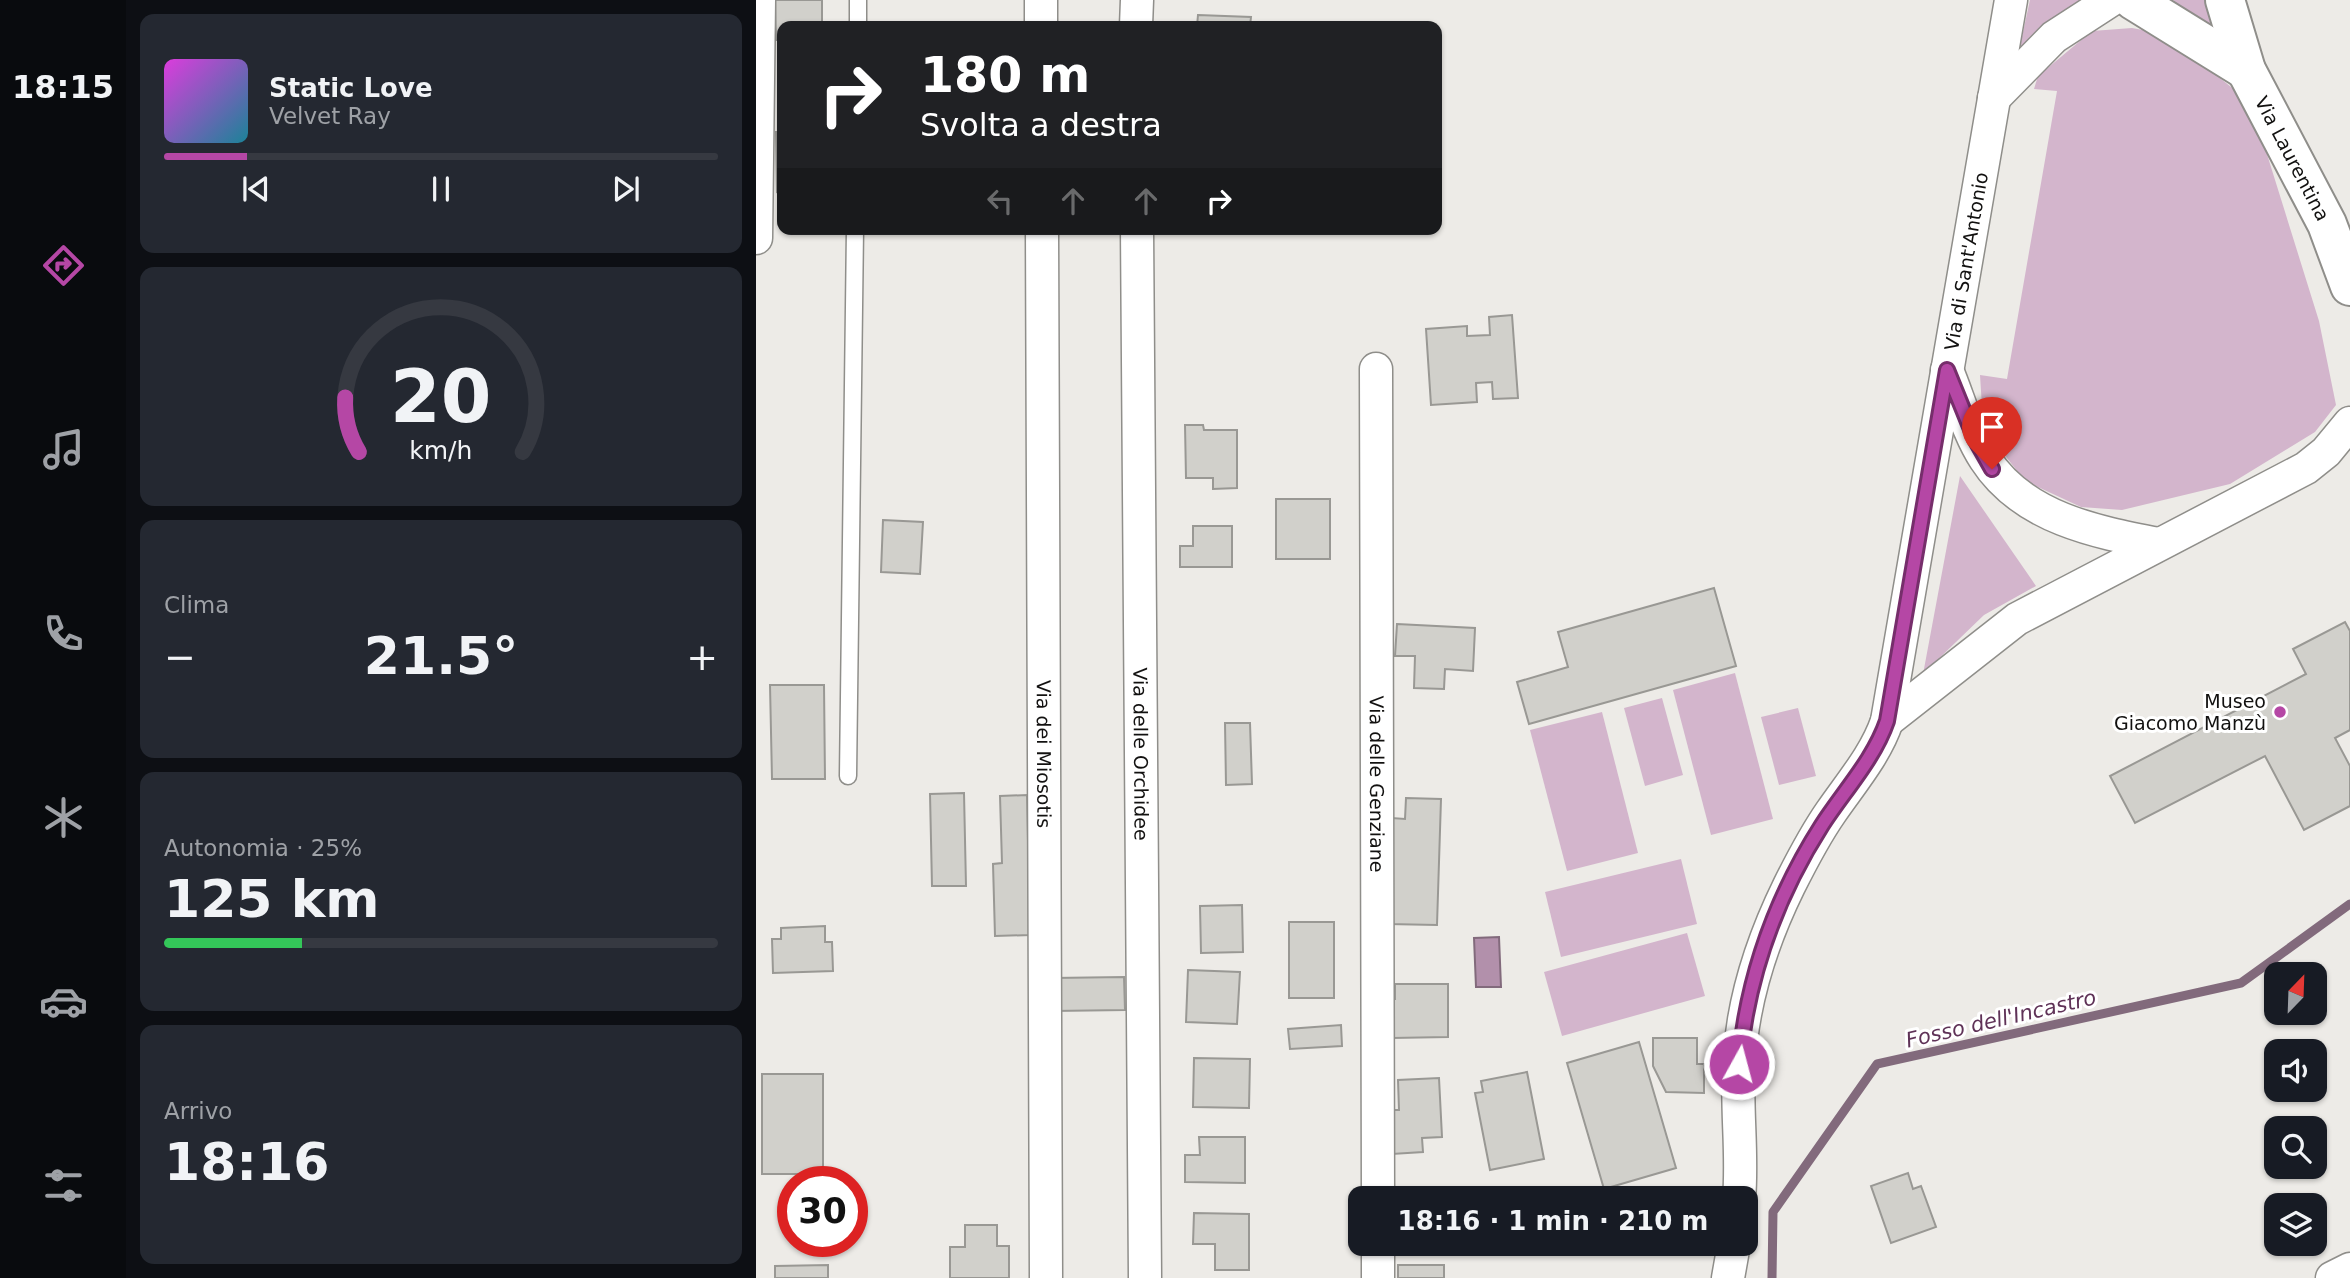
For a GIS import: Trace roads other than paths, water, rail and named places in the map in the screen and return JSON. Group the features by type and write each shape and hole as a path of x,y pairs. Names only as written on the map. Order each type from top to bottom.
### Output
{"main road":[{"path":"2133,0 2246,70"},
{"name":"Via Laurentina","path":"2225,0 2246,70 2327,224 2350,286"}],"street":[{"path":"756,238 759,0"},
{"path":"1041,0 1041,21"},
{"path":"1136,21 1137,0"},
{"name":"Via di Sant'Antonio","path":"1739,1186 1740,1055 1746,1010 1763,947 1787,889 1804,858 1825,821 1878,743 1887,721 2011,0"},
{"path":"1994,98 2054,37 2111,0"},
{"name":"Via dei Miosotis","path":"1042,235 1046,1278"},
{"name":"Via delle Orchidee","path":"1137,235 1145,1278"},
{"name":"Via delle Genziane","path":"1376,369 1377,1186"},
{"path":"1947,370 1985,459 2019,495 2047,513 2078,525 2159,544"},
{"path":"1887,721 2017,619 2306,468 2326,452 2350,423"},
{"path":"1378,1256 1378,1278"},
{"path":"1728,1278 1732,1256"},
{"path":"2332,1278 2350,1269"}],"lane":[{"path":"858,0 858,21"},
{"path":"848,776 855,235"}],"waterway":[{"name":"Fosso dell'Incastro","path":"1772,1278 1773,1212 1877,1064 2241,983 2350,904"}],"place":[{"name":"Museo Giacomo Manzù","path":"2280,712"}]}
